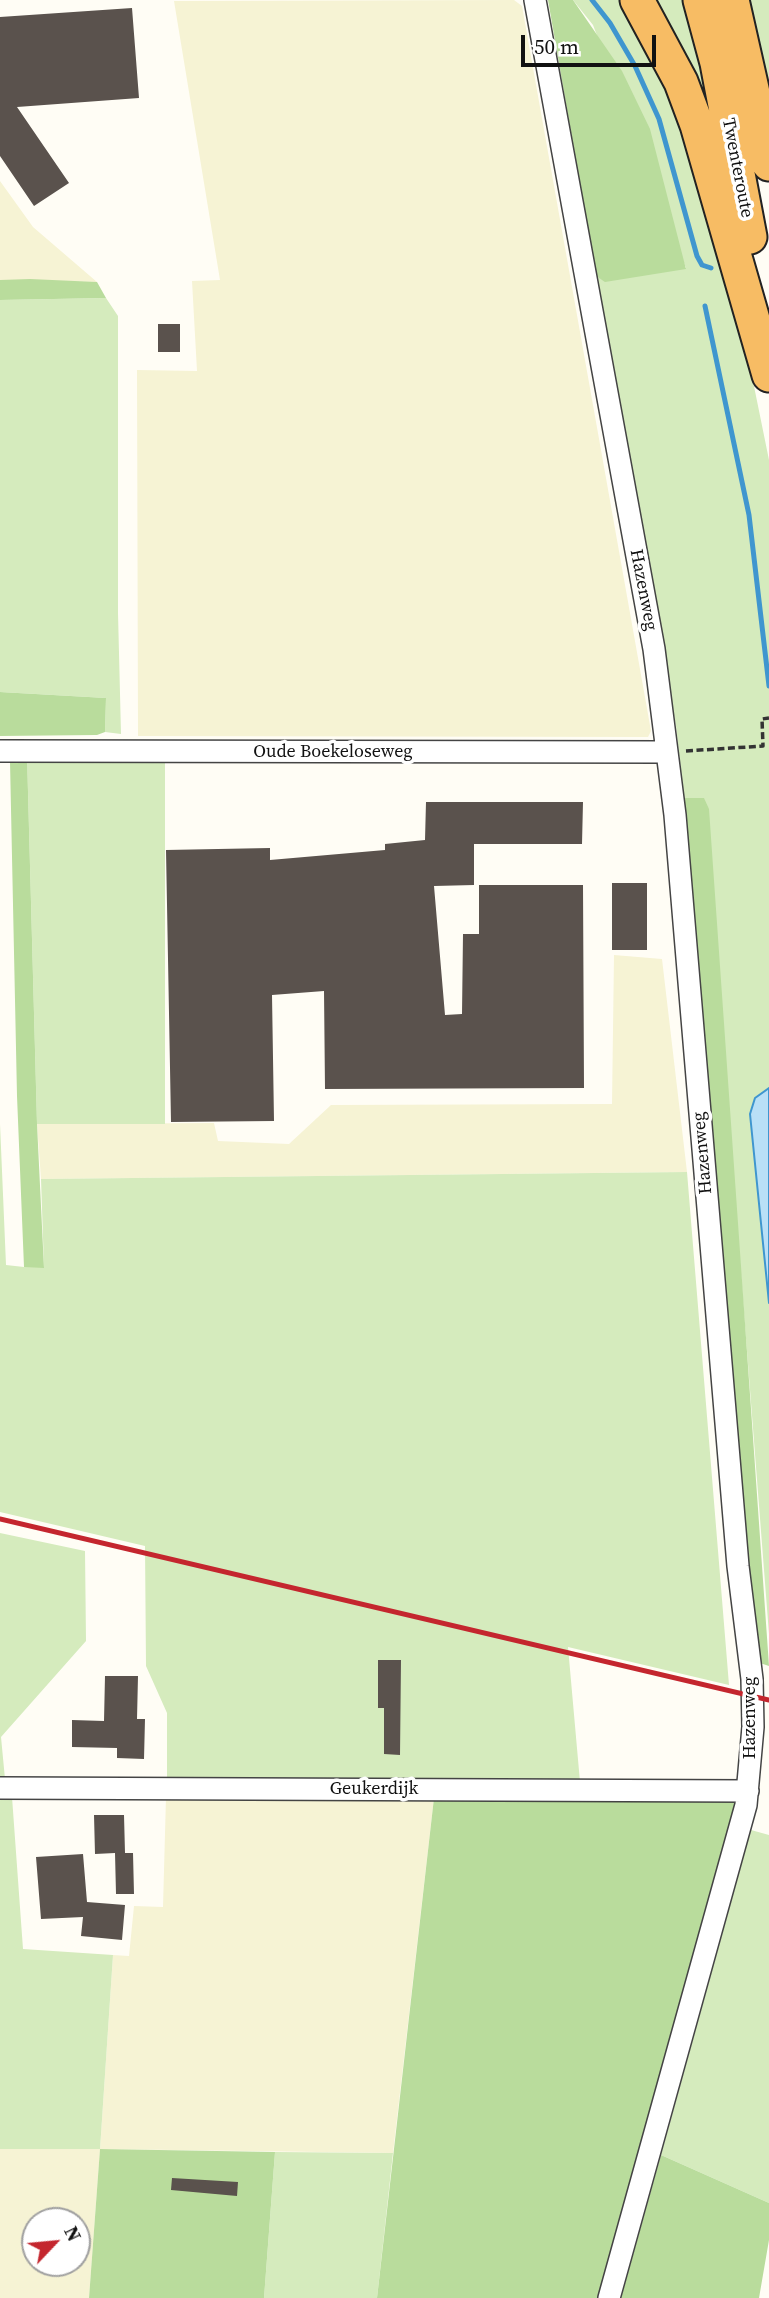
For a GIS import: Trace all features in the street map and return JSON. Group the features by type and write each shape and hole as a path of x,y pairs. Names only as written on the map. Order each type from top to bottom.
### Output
{"highway":[{"path":"637,0 681,82 697,125 769,375"},
{"name":"Twenteroute","path":"700,0 717,62 769,337"},
{"name":"Twenteroute","path":"732,0 769,164"}],"street":[{"name":"Hazenweg","path":"535,0 654,649 675,815 738,1566 760,1681 761,1728 748,1791 609,2298"},
{"name":"Oude Boekeloseweg","path":"0,751 667,752"},
{"name":"Geukerdijk","path":"0,1788 748,1791"}],"path":[{"path":"667,752 763,746 762,719 769,719"}],"shaded area":[{"path":"514,0 522,6 651,731 648,737 138,736 137,370 197,371 192,281 220,280 174,1"},
{"path":"0,181 33,227 97,282 0,280"},
{"path":"614,955 662,959 687,1172 41,1179 37,1124 214,1123 218,1141 289,1144 331,1105 612,1104"},
{"path":"166,1797 434,1798 393,2153 100,2149 113,1955 129,1956 134,1906 163,1907"},
{"path":"0,2149 100,2149 91,2271 91,2207 21,2207 21,2277 91,2277 89,2298 0,2298"}],"green space":[{"path":"548,0 573,0 622,71 650,129 686,269 605,282 596,276"},
{"path":"573,0 629,0 652,38 732,278 769,460 769,1088 755,1098 750,1114 769,1303 769,1634 704,798 684,798 676,726 596,276 605,281 686,268 593,25"},
{"path":"644,0 686,0 743,263"},
{"path":"746,0 769,0 769,103"},
{"path":"0,280 97,282 106,298 0,300"},
{"path":"106,298 118,316 118,613 121,734 105,732 106,698 0,692 0,300"},
{"path":"0,692 106,698 105,732 97,735 0,736"},
{"path":"27,755 165,762 165,1124 37,1124"},
{"path":"27,755 37,1124 44,1268 24,1267 17,1096 10,761"},
{"path":"684,798 704,798 709,809 769,1666 760,1663 732,1441"},
{"path":"0,1124 6,1265 24,1267 44,1267 41,1179 687,1172 729,1685 568,1647 580,1782 167,1780 167,1713 146,1666 145,1546 0,1512"},
{"path":"0,1533 85,1551 86,1641 1,1737 5,1779 0,1779"},
{"path":"0,1797 12,1797 23,1949 113,1955 100,2149 0,2149"},
{"path":"434,1798 736,1801 604,2298 377,2298"},
{"path":"751,1830 769,1835 769,2203 661,2155"},
{"path":"100,2149 275,2152 264,2298 89,2298"},
{"path":"275,2152 393,2153 377,2298 264,2298"},
{"path":"661,2155 769,2203 769,2240 759,2298 621,2298"}],"water":[{"path":"769,1088 769,1303 750,1114 755,1098"}],"building":[{"path":"132,8 139,98 17,107 69,183 34,206 0,156 0,17"},
{"path":"158,324 180,324 180,352 158,352"},
{"path":"426,802 583,802 582,844 474,844 474,885 434,886 445,1015 462,1014 463,934 479,934 479,885 583,885 584,1088 325,1089 324,991 272,995 274,1121 171,1122 166,850 270,848 270,860 385,850 385,844 425,840"},
{"path":"612,883 647,883 647,950 612,950"},
{"path":"378,1660 401,1660 400,1755 384,1754 384,1708 378,1708"},
{"path":"105,1676 138,1676 137,1719 145,1719 144,1759 117,1758 117,1748 72,1747 72,1720 104,1721"},
{"path":"94,1815 124,1815 125,1853 133,1853 134,1894 116,1894 115,1853 95,1854"},
{"path":"83,1854 87,1902 125,1905 122,1940 81,1936 83,1917 41,1919 36,1857"},
{"path":"172,2178 238,2182 237,2196 171,2190"}],"waterway":[{"path":"592,0 610,23 635,66 659,119 697,256 702,265 711,268"},
{"path":"705,306 749,515 769,686"}],"railway":[{"path":"0,1519 769,1700"}]}
